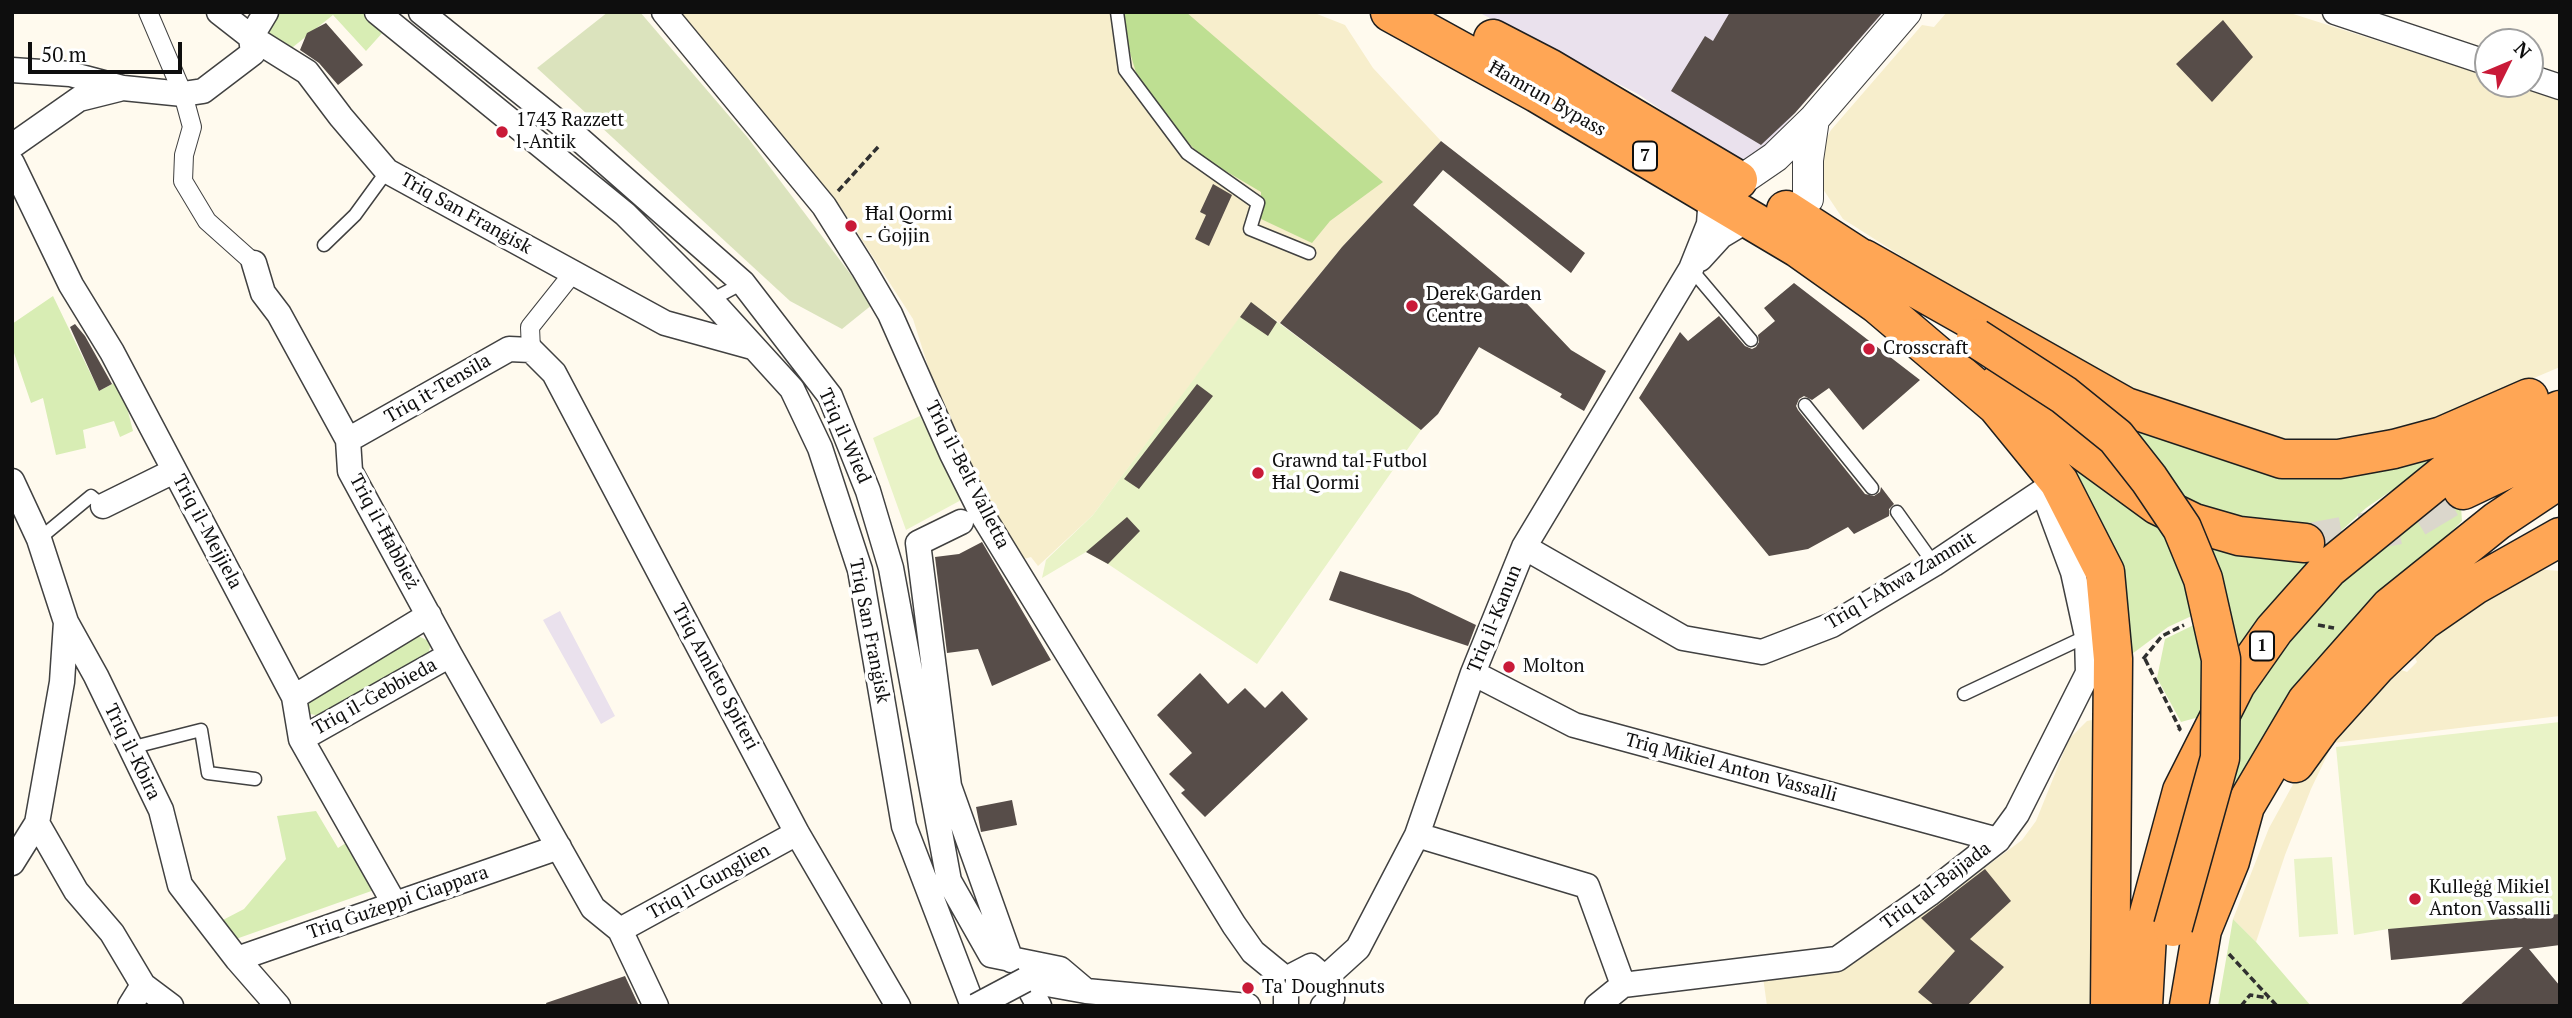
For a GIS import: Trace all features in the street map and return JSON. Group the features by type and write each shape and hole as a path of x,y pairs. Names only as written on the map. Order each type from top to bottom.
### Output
{"highway":[{"name":"Ħamrun Bypass","path":"1405,14 1537,93 1864,259"},
{"name":"Ħamrun Bypass","path":"1726,188 1751,218 1877,304"},
{"path":"1798,248 1864,312 1980,404 2043,491"},
{"path":"1864,259 1976,338 2064,395 2116,438 2149,479 2182,528 2203,579 2221,659 2220,758 2188,928 2161,1006"},
{"path":"1864,259 2126,407 2282,458 2339,459 2418,443 2442,436 2560,386"},
{"path":"1877,304 1954,346 2083,451 2157,505 2194,523 2239,536 2305,543"},
{"path":"1877,304 1997,406 2059,482 2105,572 2113,659 2110,1006"},
{"name":"1","path":"2143,1006 2148,917 2182,791 2235,684 2274,630 2329,568 2453,467 2519,427 2560,410"},
{"path":"2463,490 2560,444"},
{"path":"2230,861 2245,806 2307,701 2390,607 2497,520 2560,479"},
{"path":"2189,1006 2188,928 2277,788 2321,727 2376,666 2423,621 2475,584 2560,537"}],"street":[{"name":"Triq il-Ħabbież","path":"148,12 183,94 192,127 184,155 183,181 207,221 254,263 263,293 279,314 348,440 350,471 593,908 620,930 656,1006"},
{"name":"Triq San Franġisk","path":"219,12 251,37 307,72 341,117 387,170 665,323 751,347 792,389 820,448 860,570 904,826 974,1006"},
{"path":"12,70 70,74 123,88 183,94 203,91 253,53 251,37 266,12"},
{"path":"377,12 625,214 705,295 751,347"},
{"name":"Triq il-Wied","path":"421,12 578,138 743,283 830,396 868,491 891,568 949,881 991,955 1060,969 1086,991"},
{"name":"Triq il-Belt Valletta","path":"664,12 824,206 890,314 952,454 983,516 1234,925 1254,952 1286,979"},
{"path":"1726,188 1775,157 1814,119 1906,12"},
{"path":"2335,12 2474,58"},
{"path":"12,146 79,99 123,88"},
{"path":"1808,199 1808,160 1814,119"},
{"name":"Triq il-Mejjiela","path":"12,163 71,285 113,352 294,697 301,739 394,903"},
{"name":"Triq il-Kanun","path":"1325,978 1358,948 1417,835 1473,673 1524,547 1691,269 1726,188"},
{"name":"Triq il-Kanun","path":"1691,269 1721,236 1751,218"},
{"path":"531,351 530,327 573,273"},
{"path":"677,327 705,295"},
{"name":"Triq it-Tensila","path":"348,440 509,349 531,351"},
{"name":"Triq Amleto Spiteri","path":"531,351 554,373 797,833 898,1006"},
{"path":"103,506 174,471"},
{"name":"Triq il-Kbira","path":"12,481 18,509 39,539 66,622 161,810 180,885 237,959 278,1006"},
{"name":"Triq l-Aħwa Zammit","path":"1524,547 1683,638 1762,652 1832,625 1934,564 2043,491"},
{"name":"Triq tal-Bajjada","path":"1623,985 1837,959 1929,894 1998,840 2017,814 2088,673 2087,636 2073,572 2043,491"},
{"path":"961,522 918,544 949,786 1011,960"},
{"name":"Triq il-Ġebbieda","path":"294,697 429,615"},
{"path":"14,854 37,823 62,682 66,622"},
{"name":"Triq il-Ġebbieda","path":"301,739 450,655"},
{"name":"Triq Mikiel Anton Vassalli","path":"1473,673 1574,725 1998,840"},
{"path":"62,682 96,677"},
{"path":"37,823 76,891 113,933 136,996 171,1006"},
{"name":"Triq il-Gunglien","path":"620,930 797,833"},
{"path":"1417,835 1587,886 1623,985 1597,1006"},
{"name":"Triq Ġużeppi Ciappara","path":"237,959 559,847"},
{"path":"1254,1006 1287,1005 1286,979 1311,966 1325,978 1332,998 1323,1006"},
{"path":"974,1006 1025,980 1086,991 1248,1006"},
{"path":"1025,980 1039,1006"}],"lane":[{"path":"1116,12 1125,70 1187,153 1258,203 1250,229 1309,253"},
{"path":"324,245 355,215 387,170"},
{"path":"1691,269 1751,340"},
{"path":"705,295 743,283"},
{"path":"1805,405 1872,488"},
{"path":"39,539 91,496 103,506"},
{"path":"1897,512 1934,564"},
{"path":"1964,694 2087,636"},
{"path":"130,748 201,730 208,773 255,779"}],"path":[{"path":"824,206 879,146"},
{"path":"2308,624 2343,630"},
{"path":"2144,659 2180,729"},
{"path":"2188,928 2234,959 2277,1006"},
{"path":"2241,1006 2250,995 2270,998"}],"shaded area":[{"path":"677,12 1312,12 1345,25 1373,68 1441,141 1342,247 1280,323 1251,303 1093,515 1038,566 1031,557 1017,561 962,451 933,382 913,319 840,206"},
{"path":"1478,12 1884,12 1753,161 1736,161 1638,94"},
{"path":"1947,12 2287,12 2474,72 2474,98 2544,98 2544,94 2560,99 2560,367 2371,443 2279,443 2093,378 1843,219 1821,186 1822,146 1831,130 1922,25 1934,27"},
{"path":"2533,569 2560,571 2560,716 2333,743 2311,789 2285,855 2256,942 2233,919 2269,828 2302,768 2393,667 2407,672 2417,662 2412,651 2460,613"},
{"path":"560,611 615,716 601,724 543,620"},
{"path":"2106,717 2099,1006 1767,1006 1763,977 1842,966 1920,916 2022,840 2036,821 2069,739 2087,721"}],"green space":[{"path":"272,12 361,12 384,31 366,51 333,15 288,51 259,33"},
{"path":"608,12 640,12 748,138 873,304 842,329 790,301 537,68"},
{"path":"1118,12 1186,12 1383,182 1330,221 1312,243 1261,219 1261,192 1202,157 1160,113 1137,76"},
{"path":"53,296 99,391 120,380 133,431 120,437 114,421 83,430 86,448 56,455 43,398 31,403 12,347 12,324"},
{"name":"Grawnd tal-Futbol Ħal Qormi","path":"1251,302 1421,430 1257,664 1086,552 1042,578 1046,560 1093,515"},
{"path":"920,416 963,499 906,530 873,438"},
{"path":"2116,419 2264,464 2504,420 2429,465 2366,508 2317,553 2236,665"},
{"path":"2032,423 2170,529 2198,613 2168,627 2124,660"},
{"path":"2459,477 2462,521 2352,631 2217,833 2238,707 2336,577"},
{"path":"2202,621 2211,697 2199,717 2181,722 2157,678 2165,639"},
{"path":"414,634 431,642 428,656 321,716 305,713 305,701"},
{"path":"2560,722 2560,923 2388,929 2354,935 2336,747"},
{"path":"316,811 338,848 349,841 377,889 236,939 221,921 244,909 286,859 277,816"},
{"path":"2332,857 2338,934 2299,937 2294,859"},
{"path":"2233,919 2256,942 2311,1006 2218,1006"}],"building":[{"path":"1730,12 1883,12 1795,113 1761,145 1671,91 1705,36 1713,41"},
{"path":"2223,20 2253,57 2212,102 2176,64"},
{"path":"326,23 363,65 338,85 319,63 300,50 307,33"},
{"name":"Derek Garden Centre","path":"1441,141 1585,253 1571,273 1443,170 1413,205 1513,289 1571,350 1606,371 1584,411 1560,397 1562,394 1479,347 1438,414 1421,430 1280,323 1342,247"},
{"path":"1213,184 1232,195 1209,246 1195,239 1206,215 1200,212"},
{"path":"1794,283 1920,380 1863,430 1829,388 1812,400 1804,396 1799,399 1796,406 1798,410 1865,494 1874,496 1880,492 1881,487 1894,504 1889,509 1889,516 1854,534 1848,527 1808,549 1769,556 1639,398 1680,332 1688,341 1719,316 1745,346 1752,349 1756,347 1759,342 1758,335 1775,321 1764,308"},
{"path":"1251,302 1277,322 1268,336 1240,317"},
{"path":"75,324 85,336 112,384 99,391 70,327"},
{"path":"1197,384 1213,396 1139,489 1124,479"},
{"path":"1127,517 1140,531 1108,564 1086,552"},
{"path":"982,542 1051,660 992,686 978,649 947,653 935,557 959,554"},
{"path":"1340,571 1409,593 1476,625 1468,646 1329,600"},
{"path":"1200,673 1228,704 1245,688 1265,708 1282,691 1308,719 1205,817 1181,793 1185,790 1169,774 1192,753 1157,715"},
{"path":"1012,800 1017,825 981,832 976,807"},
{"path":"1985,869 2011,901 1970,939 2004,967 1967,1006 1935,1006 1918,992 1955,951 1921,918"},
{"path":"2560,914 2560,945 2529,949 2560,986 2560,1006 2459,1006 2523,947 2391,960 2388,929"},
{"path":"625,976 639,1006 547,1006 546,1003"}],"tunnel":[{"path":"2305,543 2406,524 2463,490"}],"place":[{"name":"1743 Razzett l-Antik","path":"502,132"},
{"name":"Ħal Qormi - Ġojjin","path":"851,226"},
{"name":"Derek Garden Centre","path":"1412,306"},
{"name":"Crosscraft","path":"1869,349"},
{"name":"Grawnd tal-Futbol Ħal Qormi","path":"1258,473"},
{"name":"Molton","path":"1509,667"},
{"name":"Kulleġġ Mikiel Anton Vassalli","path":"2415,899"},
{"name":"Ta' Doughnuts","path":"1248,988"}]}
